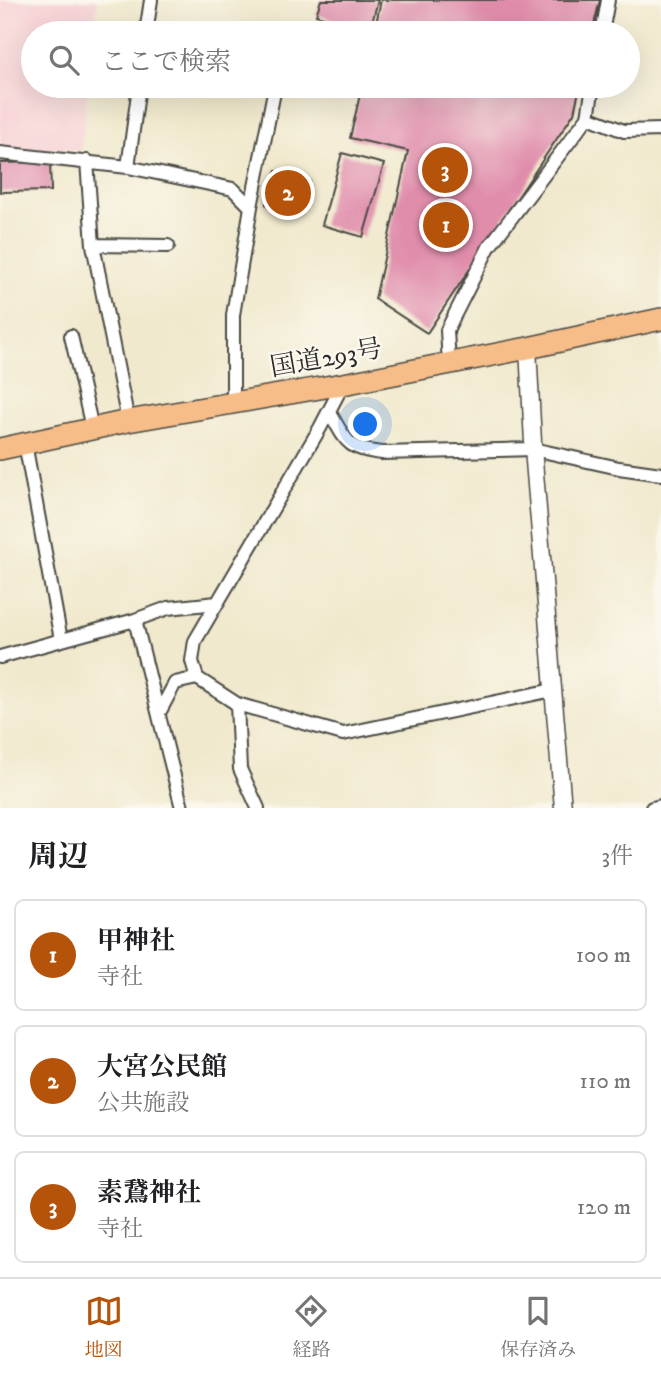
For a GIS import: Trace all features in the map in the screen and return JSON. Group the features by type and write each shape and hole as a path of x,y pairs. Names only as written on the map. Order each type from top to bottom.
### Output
{"highway":[{"name":"国道293号","path":"0,449 233,401 449,364 661,319"}],"street":[{"path":"148,21 151,0"},
{"path":"604,21 608,0"},
{"path":"128,167 137,98"},
{"path":"233,401 233,315 273,98"},
{"path":"449,364 447,330 489,247 588,117 591,98"},
{"path":"588,117 624,131 661,130"},
{"path":"0,153 128,167 233,189 251,207"},
{"path":"87,161 93,245 128,421"},
{"path":"93,245 168,246"},
{"path":"71,336 92,428"},
{"path":"528,348 533,449 563,808"},
{"path":"343,384 195,641 191,661 197,678 237,704 343,734 553,690"},
{"path":"329,411 345,440 361,451 383,453 533,449 619,468 661,474"},
{"path":"25,443 61,640"},
{"path":"0,657 169,608 217,603"},
{"path":"135,620 182,808"},
{"path":"159,713 175,683 197,678"},
{"path":"237,704 240,769 258,808"},
{"path":"652,808 661,806"}],"shaded area":[{"path":"0,0 98,0 95,21 21,21 21,98 87,98 81,151 0,147"}],"building":[{"path":"321,0 378,0 372,21 338,21 316,15"},
{"path":"381,0 600,0 595,21 377,21"},
{"path":"359,98 577,98 574,113 427,333 375,299 408,151 350,138"},
{"path":"342,153 384,164 363,237 322,225"},
{"path":"50,162 51,191 0,192 0,163"},
{"path":"276,171 310,182 299,215 266,204"}],"place":[{"name":"素鵞神社","path":"445,170"},
{"name":"大宮公民館","path":"288,193"},
{"name":"甲神社","path":"446,225"}]}
